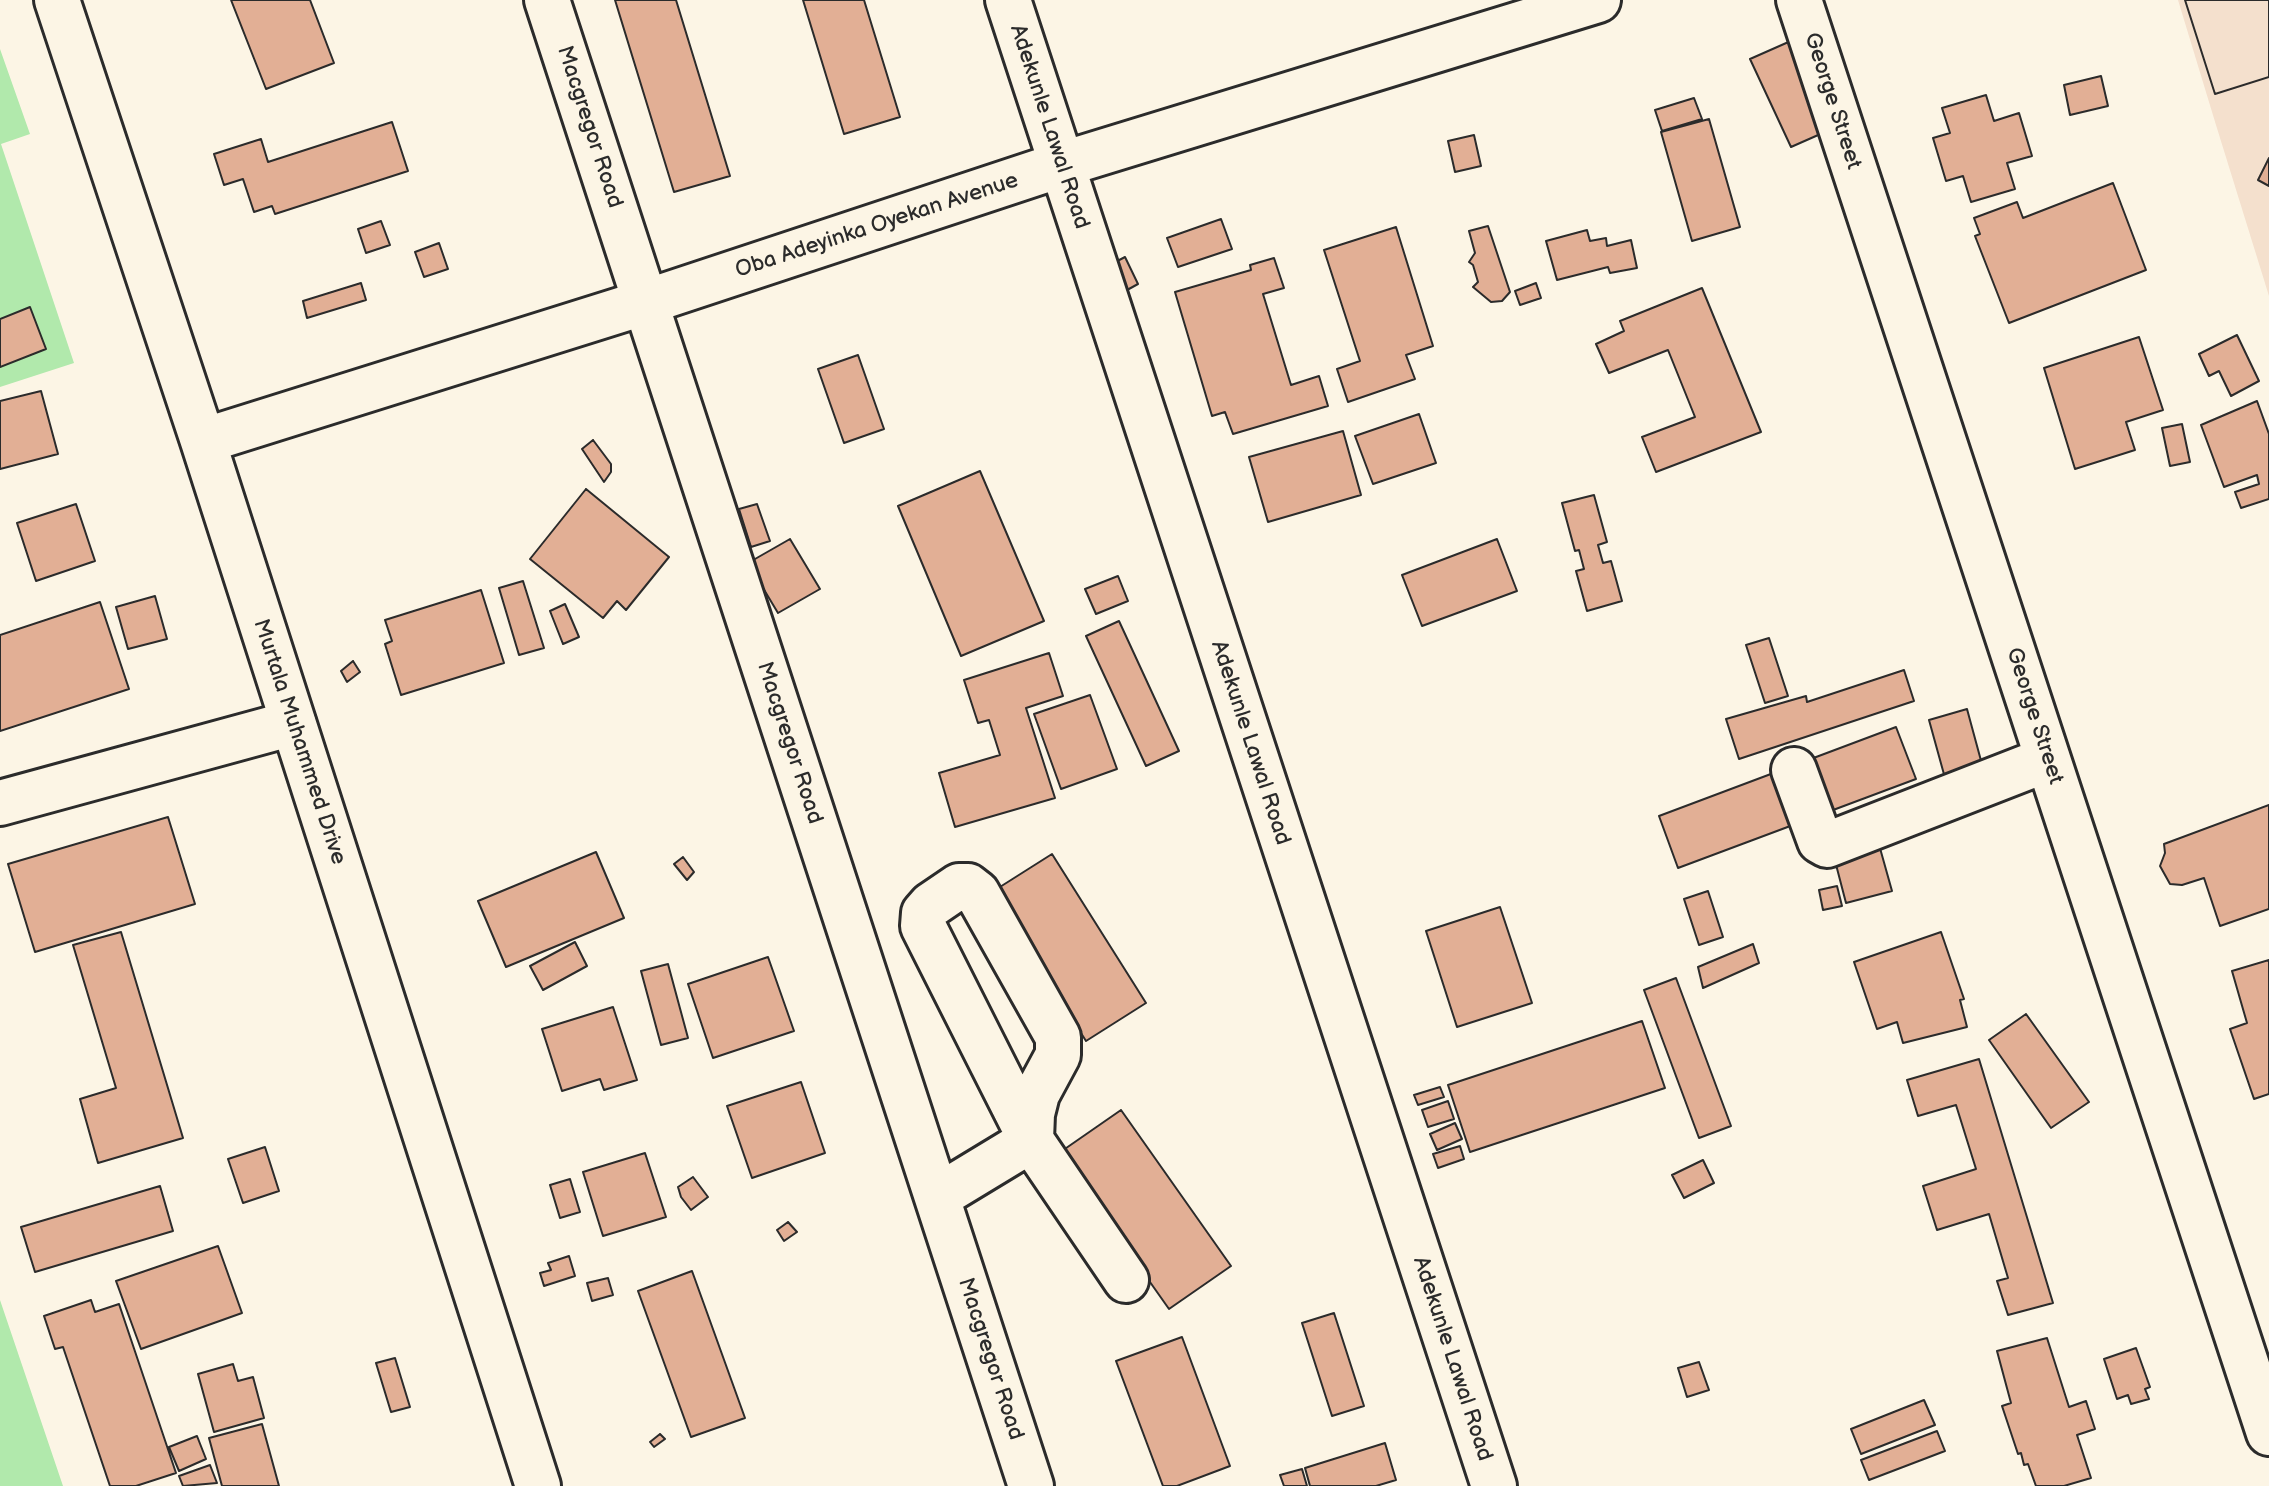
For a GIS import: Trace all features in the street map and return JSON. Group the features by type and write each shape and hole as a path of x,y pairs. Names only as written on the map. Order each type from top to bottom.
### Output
{"main road":[{"name":"Murtala Muhammed Drive","path":"57,0 203,441 538,1486"},
{"name":"Macgregor Road","path":"547,0 1031,1486"},
{"name":"Adekunle Lawal Road","path":"1008,0 1494,1486"},
{"name":"Oba Adeyinka Oyekan Avenue","path":"203,441 646,302 1060,165 1598,0"},
{"name":"George Street","path":"1799,0 2269,1433"},
{"path":"0,803 293,723"},
{"path":"1794,770 1820,841 1827,845 2048,759"},
{"path":"1031,1140 1037,1094 1058,1055 1058,1037 977,893 968,886 959,886 931,905 924,913 923,926 1031,1140 1126,1280"},
{"path":"937,1197 1031,1140"}],"shaded area":[{"path":"2178,0 2269,0 2269,296 2216,125"}],"green space":[{"path":"0,49 30,134 1,144 74,363 0,387"},
{"path":"0,1300 63,1486 0,1486"}],"building":[{"path":"231,0 310,0 334,63 266,89"},
{"path":"615,0 676,0 730,176 674,192"},
{"path":"803,0 864,0 900,117 844,134"},
{"path":"2185,0 2269,0 2269,77 2215,94"},
{"path":"2185,0 2269,0 2269,77 2215,94"},
{"path":"1793,40 1834,128 1791,147 1750,59"},
{"path":"2101,76 2108,106 2070,115 2064,85"},
{"path":"1986,95 1994,121 2019,113 2032,156 2007,163 2015,189 1971,202 1963,176 1946,181 1933,138 1950,133 1942,108"},
{"path":"1694,98 1702,119 1662,131 1655,110"},
{"path":"1709,119 1740,227 1692,241 1661,132"},
{"path":"392,122 408,171 275,214 272,206 254,212 243,179 224,185 214,154 261,139 268,162"},
{"path":"1474,135 1481,166 1455,172 1448,141"},
{"path":"2269,158 2269,186 2258,180"},
{"path":"2113,183 2146,270 2009,323 1975,236 1980,234 1974,218 2017,202 2023,218"},
{"path":"1221,219 1232,249 1178,267 1167,238"},
{"path":"381,221 390,245 366,253 358,229"},
{"path":"1488,226 1510,292 1502,301 1491,302 1473,287 1478,282 1473,265 1469,262 1475,253 1469,231"},
{"path":"1396,227 1433,346 1406,355 1415,379 1348,402 1337,369 1360,361 1324,250"},
{"path":"1587,230 1590,241 1606,238 1607,246 1631,240 1637,268 1610,273 1608,267 1557,280 1546,241"},
{"path":"439,243 448,269 424,277 415,252"},
{"path":"1125,257 1138,284 1118,295 1104,268"},
{"path":"1274,258 1284,288 1263,294 1291,385 1319,376 1328,406 1233,434 1225,412 1212,416 1175,292 1251,270 1250,265"},
{"path":"361,283 366,300 307,318 303,301"},
{"path":"1536,283 1541,298 1520,305 1515,291"},
{"path":"1702,288 1761,432 1656,472 1642,437 1695,417 1668,350 1609,373 1596,344 1624,331 1620,321"},
{"path":"30,307 46,349 0,367 0,319"},
{"path":"2237,335 2259,381 2231,396 2219,371 2209,376 2199,354"},
{"path":"2139,337 2163,410 2126,422 2135,450 2075,469 2044,368"},
{"path":"858,355 884,429 844,443 818,369"},
{"path":"41,391 58,454 0,469 0,401"},
{"path":"2257,401 2269,434 2269,499 2241,508 2235,492 2259,484 2257,475 2224,487 2201,425"},
{"path":"1419,414 1436,463 1373,484 1355,436"},
{"path":"2182,424 2190,462 2170,466 2162,428"},
{"path":"1343,431 1361,495 1268,522 1249,457"},
{"path":"593,440 611,464 611,472 604,482 582,449"},
{"path":"980,471 1044,621 961,656 898,506"},
{"path":"586,489 669,557 626,610 617,601 603,618 530,559"},
{"path":"1594,495 1607,542 1598,545 1603,563 1611,561 1622,601 1587,611 1576,571 1584,569 1579,550 1575,551 1562,503"},
{"path":"76,504 95,561 36,581 17,523"},
{"path":"757,504 770,541 751,547 739,509"},
{"path":"790,539 820,589 778,613 748,563"},
{"path":"1497,539 1517,591 1422,626 1402,575"},
{"path":"1118,576 1128,601 1096,614 1085,589"},
{"path":"523,581 544,648 519,655 499,588"},
{"path":"481,590 504,663 401,695 385,644 392,641 385,620"},
{"path":"155,596 167,639 128,649 116,607"},
{"path":"100,602 129,689 0,731 0,635"},
{"path":"565,604 579,637 563,644 550,611"},
{"path":"1119,621 1179,751 1146,766 1086,636"},
{"path":"1769,638 1788,696 1765,703 1746,645"},
{"path":"1049,653 1063,696 1026,708 1055,798 955,827 939,773 1000,755 989,720 978,723 964,680"},
{"path":"353,661 360,672 347,682 341,671"},
{"path":"1904,670 1914,701 1739,759 1726,719 1806,696 1807,702"},
{"path":"1090,695 1117,769 1061,789 1034,714"},
{"path":"1967,709 1983,768 1945,778 1929,720"},
{"path":"1896,727 1916,779 1678,868 1659,816"},
{"path":"2269,805 2269,909 2220,926 2204,878 2182,885 2170,884 2160,866 2165,853 2164,844"},
{"path":"168,817 195,904 35,952 8,864"},
{"path":"1878,841 1892,891 1846,903 1833,853"},
{"path":"596,852 624,918 506,967 478,901"},
{"path":"1052,854 1146,1003 1086,1041 992,892"},
{"path":"683,857 694,872 687,880 674,864"},
{"path":"1837,886 1842,906 1823,910 1819,890"},
{"path":"1708,891 1723,937 1699,945 1684,899"},
{"path":"1500,907 1532,1003 1457,1027 1426,931"},
{"path":"121,932 183,1138 98,1163 80,1099 116,1088 73,945"},
{"path":"1941,932 1964,999 1960,1000 1967,1027 1903,1043 1897,1022 1877,1029 1854,962"},
{"path":"575,942 587,966 543,990 530,966"},
{"path":"1753,944 1759,963 1703,988 1698,967"},
{"path":"768,957 794,1031 713,1058 688,984"},
{"path":"2269,960 2269,1094 2254,1099 2230,1029 2247,1023 2232,971"},
{"path":"668,964 688,1038 661,1045 641,971"},
{"path":"1676,978 1731,1126 1699,1138 1644,990"},
{"path":"613,1007 637,1080 604,1090 600,1079 562,1091 542,1029"},
{"path":"2026,1014 2089,1102 2051,1128 1989,1040"},
{"path":"1642,1021 1665,1088 1470,1152 1448,1085"},
{"path":"1979,1059 2053,1303 2008,1315 1997,1281 2008,1278 1989,1214 1937,1230 1923,1186 1976,1169 1956,1105 1918,1116 1907,1080"},
{"path":"801,1082 825,1153 752,1178 727,1106"},
{"path":"1440,1087 1444,1097 1418,1105 1414,1095"},
{"path":"1448,1101 1454,1119 1428,1127 1422,1110"},
{"path":"1121,1110 1231,1266 1169,1309 1059,1153"},
{"path":"1455,1123 1462,1139 1437,1150 1430,1134"},
{"path":"1460,1146 1464,1159 1438,1168 1433,1154"},
{"path":"265,1147 279,1191 243,1203 228,1159"},
{"path":"645,1153 666,1217 603,1236 583,1172"},
{"path":"1703,1160 1714,1183 1684,1198 1672,1175"},
{"path":"693,1177 708,1197 691,1210 678,1187"},
{"path":"570,1179 580,1212 560,1218 550,1185"},
{"path":"160,1186 173,1231 35,1272 21,1227"},
{"path":"788,1222 797,1232 784,1241 777,1230"},
{"path":"218,1246 242,1313 141,1349 116,1281"},
{"path":"569,1256 575,1276 544,1286 540,1273 551,1270 548,1263"},
{"path":"692,1271 745,1418 691,1437 638,1291"},
{"path":"608,1278 613,1295 592,1301 587,1283"},
{"path":"91,1300 95,1312 119,1304 176,1473 136,1486 110,1486 63,1347 55,1349 44,1316"},
{"path":"1334,1313 1364,1406 1332,1416 1302,1323"},
{"path":"1182,1337 1230,1466 1177,1486 1163,1486 1116,1361"},
{"path":"2047,1338 2069,1407 2086,1401 2095,1429 2077,1435 2091,1478 2064,1486 2036,1486 2028,1464 2024,1465 2021,1453 2018,1454 2002,1406 2011,1403 1997,1351"},
{"path":"2136,1348 2150,1387 2145,1389 2149,1399 2131,1404 2128,1395 2117,1399 2104,1359"},
{"path":"395,1358 410,1407 391,1412 376,1363"},
{"path":"1699,1362 1709,1390 1687,1397 1678,1368"},
{"path":"233,1364 238,1381 253,1377 264,1418 214,1432 198,1374"},
{"path":"1924,1400 1935,1425 1861,1454 1851,1429"},
{"path":"262,1424 279,1486 222,1486 209,1438"},
{"path":"1937,1431 1945,1451 1869,1480 1861,1460"},
{"path":"660,1434 665,1439 654,1447 650,1442"},
{"path":"197,1436 206,1459 179,1471 169,1447"},
{"path":"1385,1443 1396,1480 1376,1486 1310,1486 1305,1468"},
{"path":"210,1465 217,1483 183,1486 179,1476"},
{"path":"1302,1469 1307,1486 1284,1486 1280,1475"}]}
